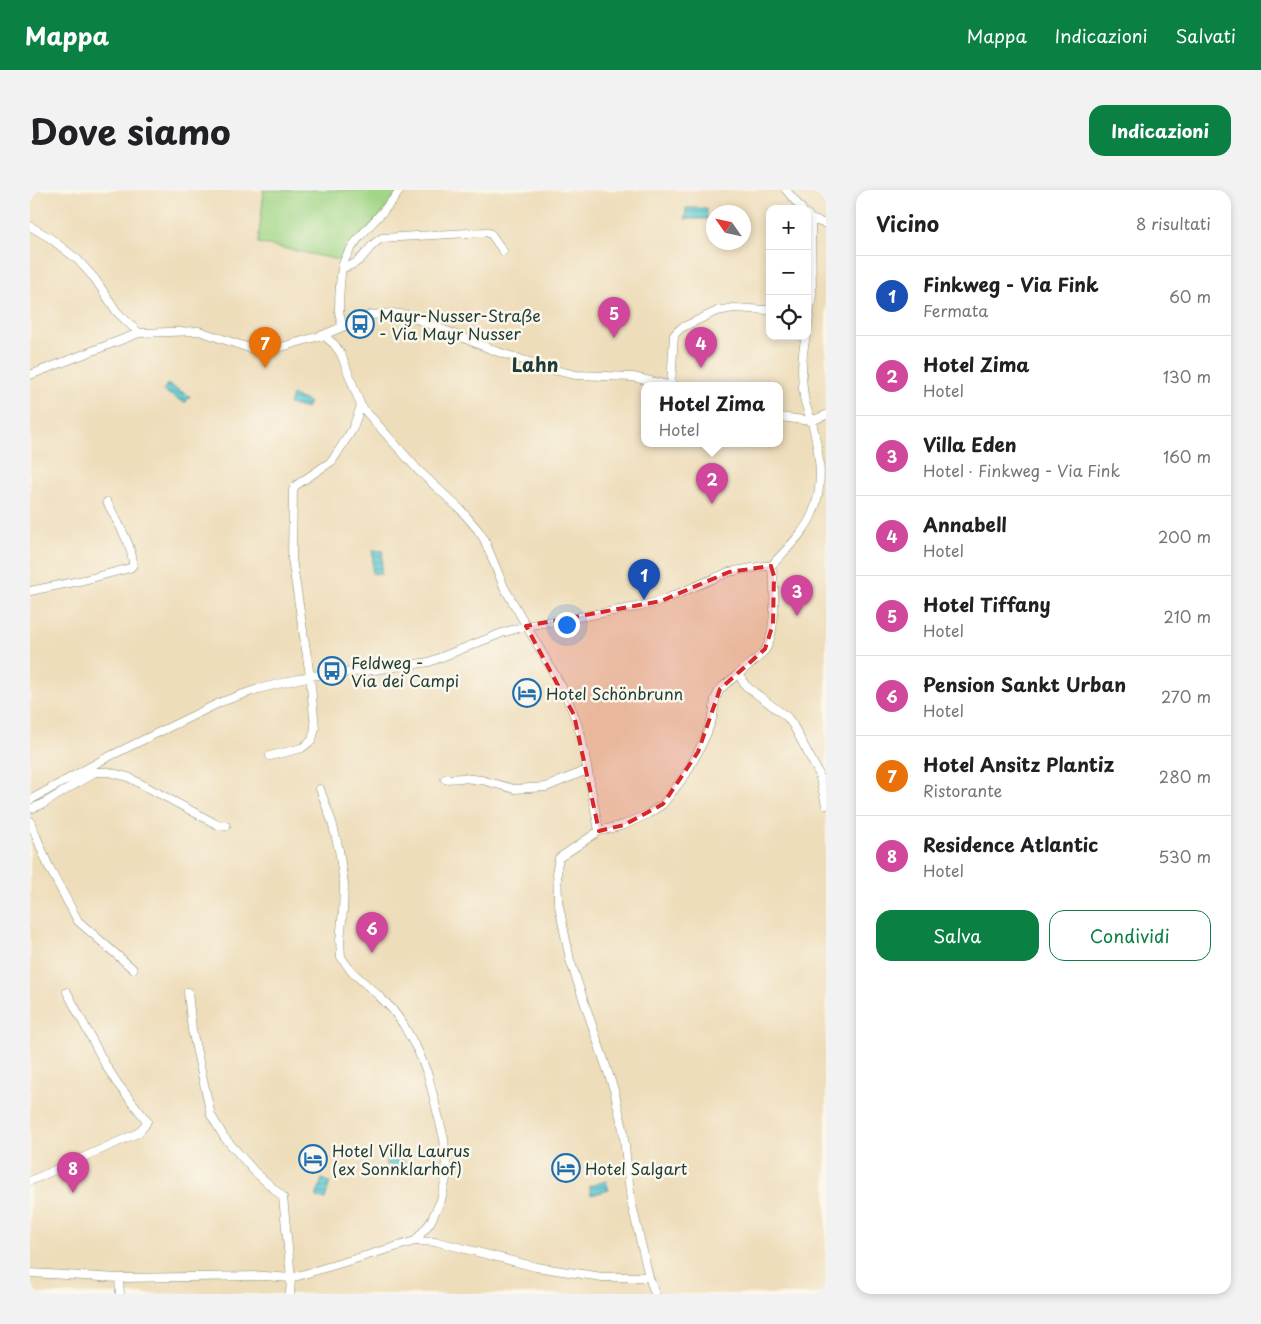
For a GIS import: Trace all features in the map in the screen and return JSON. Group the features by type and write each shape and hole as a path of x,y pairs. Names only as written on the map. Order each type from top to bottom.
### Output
{"street":[{"path":"342,327 340,311 344,260 357,241 392,202 400,190"},
{"path":"786,190 799,205"},
{"path":"811,218 826,224"},
{"path":"30,226 50,238 78,260 95,279 117,312 138,333"},
{"path":"342,268 352,266 382,238 486,232 491,234 503,251"},
{"path":"810,250 811,302"},
{"path":"669,382 674,335 680,328 717,311 734,308 766,310"},
{"path":"30,375 138,333 199,331 263,351 323,335 371,315 392,313 407,315 498,352 554,370 576,375 633,377 656,382"},
{"path":"323,335 334,344 341,354 361,406 418,470 461,510 484,539 504,587 562,689 574,715 581,734 599,831"},
{"path":"30,800 106,758 221,702 258,689 310,676 374,670 429,662 502,633 526,626 637,607 661,601 729,572 771,566 802,531 813,512 818,492 819,453 804,398 801,368 805,340"},
{"path":"270,756 302,748 312,740 315,728 310,676 292,559 293,490 295,486 332,461 352,430 361,406"},
{"path":"783,417 811,421 826,416"},
{"path":"30,591 130,568 133,559 107,502"},
{"path":"655,1294 630,1201 623,1129 614,1090 570,960 558,901 557,868 560,858 599,831 624,825 648,814 663,804 686,774 707,733 715,699 720,689 758,658 766,649 771,639 774,576 771,566"},
{"path":"738,674 746,686 786,717 793,725 818,774 826,805"},
{"path":"445,779 482,780 514,789 546,787 587,770"},
{"path":"30,809 44,804 95,772 109,772 128,777 218,824 226,826"},
{"path":"320,789 332,822 339,850 344,884 344,911 340,940 341,957 351,971 392,1009 403,1024 428,1075 444,1139 447,1174 441,1200 430,1223 415,1241"},
{"path":"30,822 48,865 78,920 133,969"},
{"path":"30,1181 138,1133 146,1125 147,1121 106,1064 67,992"},
{"path":"188,992 192,1030 211,1115 224,1138 283,1197 291,1278 290,1294"},
{"path":"30,1273 120,1278 265,1276 291,1278 415,1241 438,1242 536,1267 602,1277 649,1277"},
{"path":"120,1278 120,1294"}],"highlighted area":[{"path":"771,566 774,576 773,624 765,649 720,689 698,752 663,804 624,825 599,831 574,715 526,626 661,601 729,572"}],"green space":[{"path":"262,190 400,190 344,261 258,243 264,192"}],"water":[{"path":"686,208 706,208 706,219 685,219"},
{"path":"167,384 190,396 185,403 163,391"},
{"path":"292,395 309,402 306,409 289,404"},
{"path":"373,550 383,551 381,574 372,573"},
{"path":"389,1155 405,1161 401,1170 385,1164"},
{"path":"322,1179 330,1182 325,1199 316,1197"},
{"path":"606,1181 609,1190 591,1195 589,1186"}],"place":[{"name":"Mayr-Nusser-Straße - Via Mayr Nusser","path":"360,324"},
{"name":"Hotel Tiffany","path":"614,338"},
{"name":"Hotel Ansitz Plantiz","path":"265,368"},
{"name":"Annabell","path":"701,368"},
{"name":"Hotel Zima","path":"712,504"},
{"name":"Finkweg - Via Fink","path":"644,600"},
{"name":"Villa Eden","path":"797,616"},
{"name":"Feldweg - Via dei Campi","path":"332,671"},
{"name":"Hotel Schönbrunn","path":"527,693"},
{"name":"Pension Sankt Urban","path":"372,953"},
{"name":"Hotel Villa Laurus (ex Sonnklarhof)","path":"313,1159"},
{"name":"Hotel Salgart","path":"566,1168"},
{"name":"Residence Atlantic","path":"73,1193"}],"district":[{"name":"Lahn","path":"535,364"}]}
